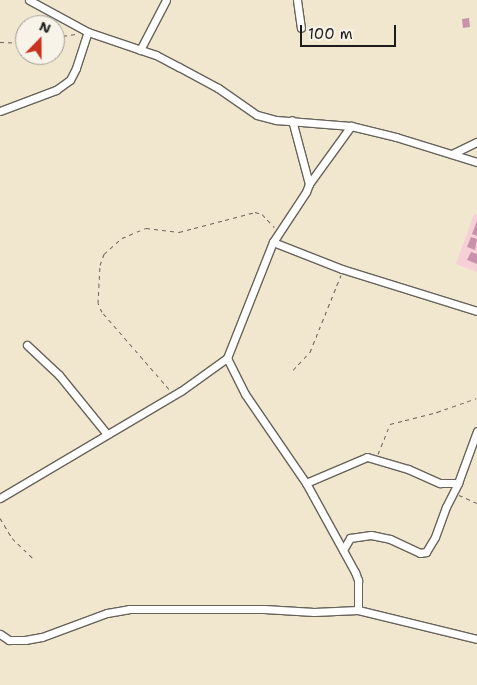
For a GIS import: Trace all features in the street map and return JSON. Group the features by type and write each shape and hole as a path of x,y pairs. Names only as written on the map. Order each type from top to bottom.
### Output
{"street":[{"path":"29,0 85,31 156,55 199,77 257,115 271,119 351,126 477,162"},
{"path":"140,50 166,0"},
{"path":"297,0 301,28"},
{"path":"0,112 56,90 70,80 76,68 85,31"},
{"path":"292,120 309,184"},
{"path":"0,498 176,394 227,358 278,232 306,192 309,184 351,126"},
{"path":"452,154 477,142"},
{"path":"273,242 342,269 477,311"},
{"path":"27,345 59,375 107,434"},
{"path":"227,358 245,394 306,484 343,550 358,580 358,610"},
{"path":"343,550 350,538 370,535 390,540 420,553 426,552 435,537 446,507 458,483 477,431"},
{"path":"306,484 367,457 377,458 440,483 458,483"},
{"path":"0,634 8,640 42,637 107,613 138,609 264,608 333,612 358,610 477,640"}],"path":[{"path":"65,36 85,31"},
{"path":"0,42 15,43"},
{"path":"176,394 164,385 102,312 98,303 100,265 104,254 122,238 146,228 179,232 255,212 262,214 278,232"},
{"path":"293,370 310,352 342,269"},
{"path":"377,458 390,424 437,412 477,398"},
{"path":"454,492 477,503"},
{"path":"0,518 12,538 34,559"}],"shaded area":[{"path":"474,214 477,215 477,272 456,264"}],"building":[{"path":"469,18 470,27 463,28 462,19"},
{"path":"477,221 477,236 472,234"},
{"path":"471,237 477,239 475,250 467,247"},
{"path":"471,252 477,254 477,264 467,260"}]}
